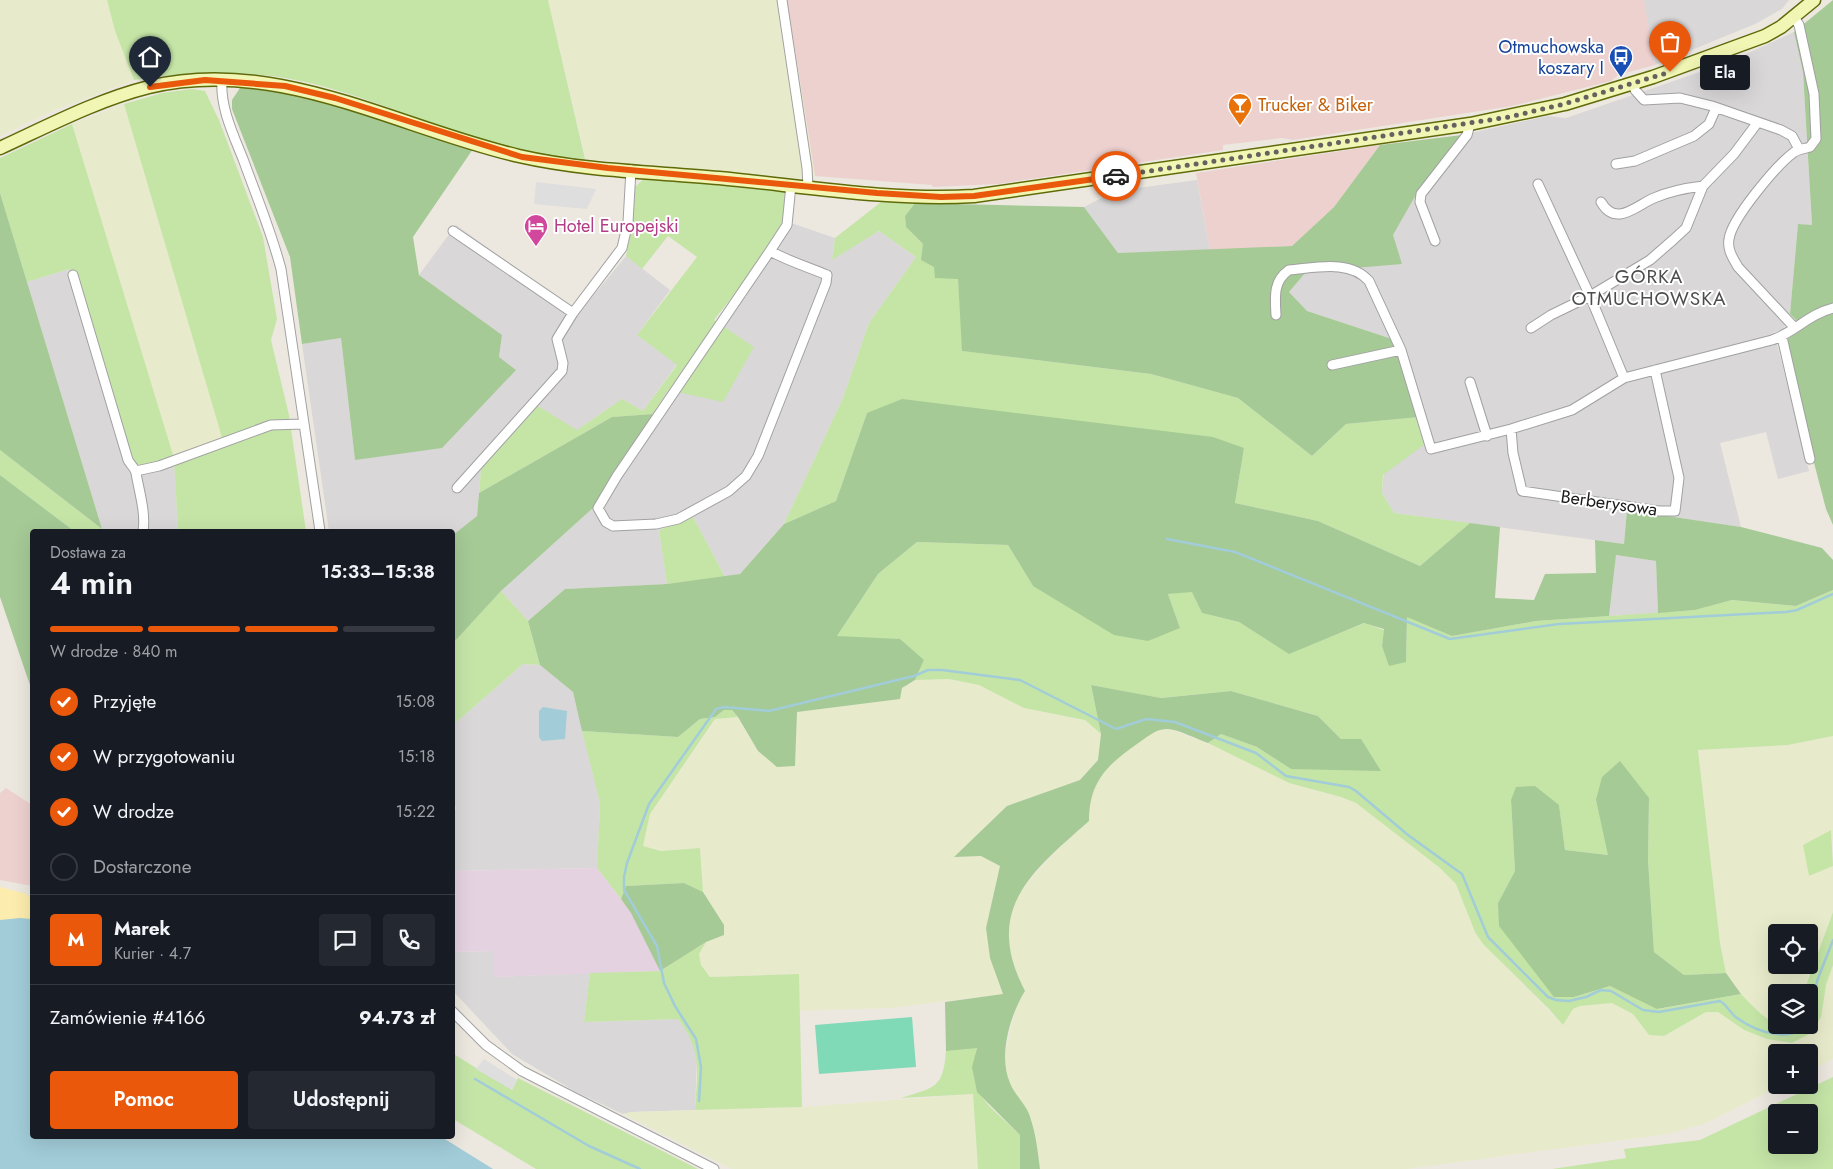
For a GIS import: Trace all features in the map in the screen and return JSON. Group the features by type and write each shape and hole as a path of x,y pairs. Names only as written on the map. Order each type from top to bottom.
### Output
{"main road":[{"path":"0,148 118,96 176,82 222,80 272,84 317,93 522,157 632,170 922,197 974,196 1470,124 1564,104 1635,83 1765,36 1794,17 1814,0"}],"street":[{"path":"782,0 808,168 808,187"},
{"path":"1794,17 1799,24 1814,94 1817,132 1814,143 1799,149 1781,164 1739,214 1731,232 1729,245 1731,256 1738,267 1794,327"},
{"path":"222,80 223,103 228,120 273,237 281,269 320,529"},
{"path":"1635,83 1635,90 1644,100 1680,98 1716,108 1792,136 1799,149"},
{"path":"1616,164 1635,161 1694,136 1709,124 1716,108"},
{"path":"1531,328 1650,260 1686,228 1703,186 1734,154 1758,122"},
{"path":"1435,241 1420,202 1421,194 1468,135 1470,124"},
{"path":"457,488 562,371 563,363 557,339 573,313 622,248 628,222 632,170"},
{"path":"1538,184 1590,296 1624,378"},
{"path":"770,251 787,261 827,275 820,304 758,456 746,476 729,491 678,519 656,524 613,526 606,522 598,508 616,476 787,225 791,185"},
{"path":"1601,202 1605,209 1612,213 1624,214 1666,193 1703,186"},
{"path":"453,231 573,313"},
{"path":"1276,315 1276,285 1281,276 1289,270 1348,267 1362,272 1369,281 1402,350 1431,449 1511,430 1572,410 1624,378 1782,337 1810,316 1833,308"},
{"path":"73,275 128,460 136,471 144,514 143,529"},
{"path":"1782,337 1810,459"},
{"path":"1332,365 1402,350"},
{"name":"Berberysowa","path":"1511,430 1513,453 1522,491 1659,511 1675,511 1679,478 1656,370"},
{"path":"1470,382 1487,436"},
{"path":"136,471 159,466 271,425 303,424"},
{"path":"455,1014 478,1038 522,1070 714,1169"}],"shaded area":[{"path":"787,0 1644,0 1655,65 1618,75 1611,81 1512,106 1293,140 1282,138 1223,145 1223,150 998,184 933,187 932,185 815,176"},
{"path":"1643,0 1789,0 1782,9 1755,24 1655,65"},
{"path":"1794,32 1803,72 1812,226 1798,224 1790,314 1783,329 1774,332 1809,471 1778,479 1766,432 1720,443 1741,527 1627,510 1624,544 1394,513 1382,493 1395,340 1307,311 1289,292 1306,272 1393,235 1417,193 1462,135 1548,116 1566,118 1729,62"},
{"path":"1380,145 1334,207 1292,246 1210,251 1196,173"},
{"path":"1197,180 1210,251 1118,253 1084,207 1115,191"},
{"path":"536,182 596,189 587,209 534,204"},
{"path":"791,223 835,238 832,259 879,231 916,257 869,323 843,398 784,524 740,574 725,577 693,517 659,530 667,584 565,589 528,621 501,591 594,507 668,390 746,296"},
{"path":"456,225 579,313 626,256 670,290 637,335 677,364 643,411 622,399 577,430 481,469 477,516 455,533 455,529 329,529 302,344 341,338 355,460 499,357 502,335 419,275"},
{"path":"69,269 131,471 174,458 178,529 102,529 27,282"},
{"path":"1616,555 1656,561 1658,613 1609,616"},
{"path":"523,664 540,665 573,692 600,803 597,868 455,871 455,723"},
{"path":"6,788 30,804 30,886 0,880 0,793"},
{"path":"597,868 631,912 660,971 493,977 493,951 455,952 455,871"},
{"path":"493,951 494,977 590,973 584,1022 678,1019 691,1037 697,1057 695,1110 631,1112 623,1114 576,1092 512,1054 455,993 455,952"},
{"path":"484,1059 517,1080 512,1090 476,1069"}],"green space":[{"path":"0,0 107,0 115,31 134,80 53,111 0,136"},
{"path":"107,0 548,0 585,159 539,154 501,146 348,94 285,78 266,75 210,73 134,80 115,31"},
{"path":"548,0 787,0 815,176 794,179 586,159"},
{"path":"1833,0 1833,525 1826,509 1798,401 1786,340 1804,328 1790,314 1798,224 1812,225 1803,72 1794,32"},
{"path":"246,87 310,96 473,149 413,237 419,275 502,335 499,357 516,370 442,448 355,460 341,338 302,344 290,257 232,109 232,100 240,88"},
{"path":"192,89 205,91 219,120 263,237 277,319 271,340 289,415 306,529 178,529 174,459 131,472 69,269 27,282 0,193 0,158 72,124 174,458 223,441 124,104 162,93"},
{"path":"124,104 224,442 174,458 72,124"},
{"path":"1462,135 1417,193 1393,235 1402,264 1306,272 1289,292 1307,311 1395,340 1418,417 1346,424 1312,456 1238,398 1151,374 962,351 958,279 935,278 934,267 921,260 923,244 906,227 905,216 915,203 1084,207 1118,253 1292,246 1334,207 1380,145"},
{"path":"645,178 785,192 783,222 740,287 714,320 754,347 723,402 668,390 653,414 612,417 479,493 481,469 538,406 577,430 622,399 643,411 677,365 637,335 697,257 668,236 642,269 626,256 633,220 635,187"},
{"path":"0,193 102,529 0,450"},
{"path":"881,202 915,203 905,216 906,227 958,279 963,351 1151,374 1238,398 1312,456 1346,424 1418,417 1425,444 1383,475 1382,493 1394,513 1470,523 1420,566 1318,521 1235,503 1244,448 867,413 836,501 784,524 843,398 869,323 916,257 879,231 832,260 835,238"},
{"path":"902,399 1213,437 1244,448 1235,503 1318,521 1420,566 1470,523 1500,527 1495,598 1534,600 1545,574 1596,573 1595,540 1624,544 1627,510 1741,527 1822,548 1833,560 1833,590 1796,606 1732,600 1695,610 1658,613 1656,561 1616,555 1609,616 1536,621 1452,636 1407,617 1406,662 1389,666 1382,646 1384,629 1364,623 1289,654 1239,622 1202,613 1192,592 1168,594 1180,628 1148,641 1114,635 1033,586 1008,545 917,542 878,574 837,636 900,639 924,660 915,680 902,688 900,699 797,712 795,766 777,767 758,751 732,710 724,710 715,717 700,719 678,737 582,731 573,692 540,665 528,621 565,589 667,584 740,574 784,524 836,501 867,413"},
{"path":"653,414 594,507 501,591 455,641 455,533 477,516 479,493 612,417"},
{"path":"0,450 101,529 71,529 0,475"},
{"path":"0,475 71,529 30,529 30,685 0,597"},
{"path":"693,517 725,577 667,584 659,530"},
{"path":"917,542 1008,545 1033,586 1180,628 1168,594 1192,591 1202,613 1239,622 1289,653 1365,623 1384,630 1382,646 1406,661 1407,616 1452,636 1536,621 1695,610 1732,600 1796,606 1833,590 1833,736 1788,745 1698,750 1720,943 1726,973 1684,975 1654,952 1648,860 1649,798 1596,800 1609,855 1565,850 1559,805 1511,800 1515,871 1498,903 1574,997 1610,986 1658,1009 1741,994 1768,1020 1768,1034 1809,1034 1792,1043 1767,1039 1744,1030 1718,1012 1706,1012 1664,1036 1649,1035 1633,1014 1612,1003 1580,1006 1573,1009 1563,1025 1483,944 1475,932 1456,884 1440,868 1356,803 1289,783 1208,743 1221,734 1257,747 1291,769 1341,739 1318,716 1231,691 1160,698 1091,685 1101,734 1085,720 1024,708 979,685 949,679 915,680 924,660 837,636 878,574"},
{"path":"501,591 528,621 540,665 523,664 455,723 455,640"},
{"path":"949,679 979,685 1024,708 1085,720 1101,734 1098,760 1080,780 1007,806 955,857 981,856 1000,866 986,928 990,958 1003,994 890,1008 800,1011 798,974 710,977 701,965 699,953 706,942 724,935 724,925 703,892 700,848 661,851 643,846 650,814 716,719 738,717 758,751 794,766 797,712 899,699 902,688 915,680"},
{"path":"1091,685 1161,698 1231,691 1318,716 1341,739 1361,739 1381,771 1291,769 1257,747 1221,734 1208,743 1168,729 1159,730 1151,734 1109,767 1096,785 1092,795 1089,821 1048,858 1032,876 1019,895 1011,915 1009,938 1013,963 1025,991 1010,1024 1005,1061 1010,1083 1029,1115 1033,1126 1040,1169 1020,1169 1020,1135 977,1092 972,1067 977,1048 946,1051 945,1002 1003,994 990,958 986,928 1000,866 981,856 954,857 1007,806 1080,780 1098,760 1101,734"},
{"path":"724,710 732,710 738,717 715,719 650,814 643,846 661,851 700,848 703,892 684,883 626,886 621,899 597,868 600,803 582,731 678,737 700,719 715,717"},
{"path":"1168,729 1208,743 1289,783 1356,803 1440,868 1456,884 1504,965 1563,1025 1572,1009 1580,1006 1612,1003 1633,1014 1650,1035 1664,1036 1706,1012 1718,1012 1744,1030 1767,1039 1792,1043 1802,1034 1818,1034 1818,1020 1821,1017 1826,985 1833,965 1833,1059 1818,1066 1818,1044 1768,1044 1768,1092 1704,1124 1668,1134 1407,1169 1040,1169 1031,1118 1010,1085 1006,1072 1006,1050 1016,1006 1025,991 1015,970 1008,943 1009,917 1019,894 1032,877 1061,846 1089,821 1089,805 1097,782 1111,762 1153,732"},
{"path":"1833,736 1833,842 1830,830 1809,876 1833,866 1833,912 1818,956 1818,924 1768,924 1768,974 1812,974 1809,984 1768,984 1768,1019 1741,994 1726,973 1720,943 1698,750 1788,745"},
{"path":"1620,761 1649,798 1648,860 1654,952 1684,975 1726,973 1741,994 1657,1009 1610,986 1574,997 1554,997 1499,926 1498,903 1515,871 1511,800 1516,787 1535,786 1559,805 1565,850 1608,855 1596,800 1602,777"},
{"path":"1831,830 1833,866 1809,876 1803,845"},
{"path":"684,883 703,892 724,925 724,935 706,942 660,971 631,913 621,899 626,886"},
{"path":"1833,912 1833,965 1826,985 1821,1017 1818,1022 1818,984 1807,983 1810,974 1818,974 1818,953"},
{"path":"706,942 699,954 701,965 710,977 799,974 802,1107 695,1110 697,1062 691,1042 678,1019 584,1022 590,973 660,971"},
{"path":"912,1017 916,1067 819,1074 815,1025"},
{"path":"977,1047 974,1077 977,1088 990,1106 1020,1135 1020,1169 978,1169 973,1094 901,1098 935,1085 942,1073 946,1051"},
{"path":"455,1055 512,1090 518,1078 698,1169 536,1169 455,1120"},
{"path":"1833,1077 1833,1169 1552,1169 1626,1158 1624,1149 1700,1140 1768,1108 1768,1154 1818,1154 1818,1104 1776,1104 1797,1094 1818,1094 1818,1084"},
{"path":"973,1094 978,1169 732,1169 623,1114 631,1112 802,1107"}],"sand":[{"path":"0,887 27,894 30,898 30,919 0,920"}],"water":[{"path":"543,707 567,711 565,739 542,741 539,737 539,711"},
{"path":"30,919 30,1139 445,1139 493,1169 0,1169 0,920"}],"waterway":[{"path":"1167,539 1235,552 1450,639 1559,624 1786,612 1797,610 1833,594"},
{"path":"699,1101 701,1067 696,1039 675,1006 664,983 657,946 624,890 627,863 649,804 716,709 724,707 769,711 914,676 928,670 942,670 1020,680 1116,729 1146,719 1175,722 1256,753 1286,776 1349,787 1408,835 1462,874 1488,937 1548,997 1556,1000 1569,1001 1586,997 1601,990 1611,991 1643,1010 1659,1012 1720,1001 1737,1018 1755,1028 1775,1034 1795,1033 1804,1029 1812,1022 1817,981 1833,940"},
{"path":"475,1079 589,1146 640,1169"}],"way so far":[{"path":"1116,176 1509,117 1564,104 1670,72"}],"place":[{"name":"Ela","path":"1670,72"},
{"name":"Otmuchowska koszary I","path":"1621,78"},
{"name":"Trucker & Biker","path":"1240,126"},
{"name":"Hotel Europejski","path":"536,247"}],"district":[{"name":"GÓRKA OTMUCHOWSKA","path":"1649,287"}],"route":[{"path":"150,87 176,82 205,80 272,84 335,98 522,157 608,168 877,193 922,197 974,196 1116,176"}]}
